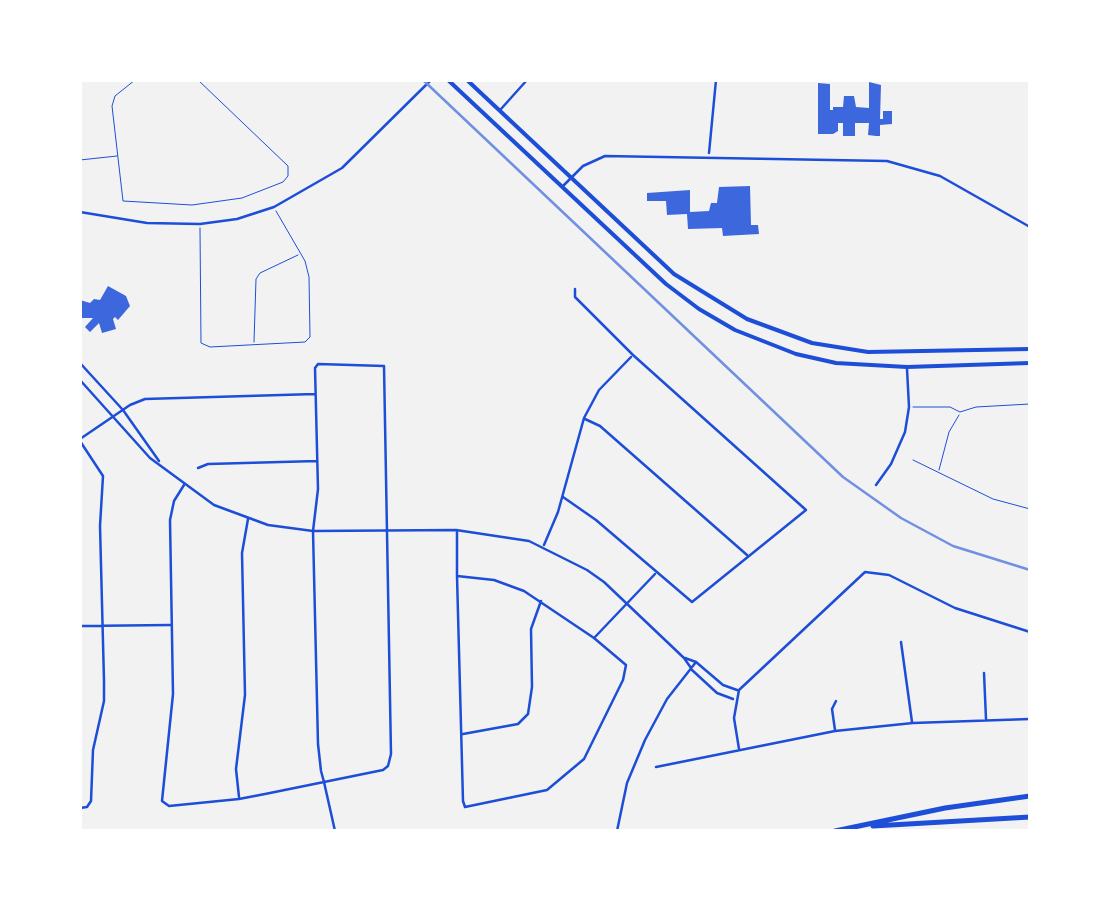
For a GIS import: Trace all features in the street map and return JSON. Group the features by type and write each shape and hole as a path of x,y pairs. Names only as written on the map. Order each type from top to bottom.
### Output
{"highway":[{"path":"834,831 1030,796"},
{"path":"834,831 933,820 1030,818"}],"main road":[{"path":"448,80 666,284 716,320 778,348 836,363 907,367 1030,364"},
{"path":"467,80 674,274 726,308 782,334 831,348 907,353 1030,349"},
{"path":"666,284 674,274"},
{"path":"778,348 782,334"},
{"path":"907,353 907,367"}],"street":[{"path":"80,212 147,223 200,224 237,219 274,207 342,168 431,80"},
{"path":"500,110 527,80"},
{"path":"709,156 716,80"},
{"path":"561,188 583,166 605,156 872,160 906,164 940,176 1030,227"},
{"path":"563,497 692,602 806,510 633,355 575,297 575,289"},
{"path":"543,546 563,497 584,418 599,390 633,355"},
{"path":"80,364 123,410 159,462 184,485 214,504 248,519 312,531 456,530 510,536 543,546 587,570 717,693 736,700"},
{"path":"184,485 170,520 172,709 160,798 164,804 240,799 324,782 388,766 384,366 318,364 318,497 312,531 318,744 324,782 335,831"},
{"path":"876,485 900,446 910,408 907,367"},
{"path":"80,380 150,458 159,462"},
{"path":"80,808 91,801 93,750 104,701 100,526 103,476 80,440 137,402 156,398 315,394"},
{"path":"584,418 600,426 748,556"},
{"path":"198,468 208,464 318,461"},
{"path":"240,799 236,769 245,694 242,553 248,519"},
{"path":"456,530 465,807 547,790 574,770 594,743 628,670 626,665 541,602 504,583 458,576"},
{"path":"594,638 656,572"},
{"path":"740,749 734,718 739,690 864,572 889,575 955,608 1030,632"},
{"path":"462,734 518,724 528,714 532,687 531,629 541,602"},
{"path":"80,626 172,625"},
{"path":"901,642 912,723"},
{"path":"684,658 696,662 723,685 739,690"},
{"path":"617,831 627,783 645,740 668,699 696,662"},
{"path":"984,673 986,720"},
{"path":"835,731 832,709 836,700"},
{"path":"656,767 835,731 912,723 1030,719"}],"lane":[{"path":"135,80 115,96 112,106 123,201 192,205 228,200 270,190 288,176 288,166 198,80"},
{"path":"80,160 118,156"},
{"path":"200,224 201,343 210,347 305,342 310,337 308,277 274,207"},
{"path":"254,346 256,279 260,273 300,254"},
{"path":"939,471 949,432 960,412 976,407 1030,404"},
{"path":"910,408 950,407 960,412"},
{"path":"913,460 994,499 1030,508"}],"building":[{"path":"869,82 881,85 880,119 883,111 892,111 892,124 880,125 880,136 868,135 869,123 855,123 855,136 843,136 843,123 838,123 838,131 833,134 818,134 818,83 830,84 833,110 843,107 844,96 854,96 856,107 869,108"},
{"path":"750,186 751,225 758,225 759,234 723,236 722,228 688,229 687,214 667,215 666,201 647,201 647,193 690,190 690,212 709,211 711,203 717,203 719,187"},
{"path":"108,286 126,296 130,306 118,320 113,319 116,329 102,333 99,323 90,332 85,327 93,318 80,318 80,300 100,300"}],"railway":[{"path":"423,80 843,477 901,518 953,546 1030,570"}]}
